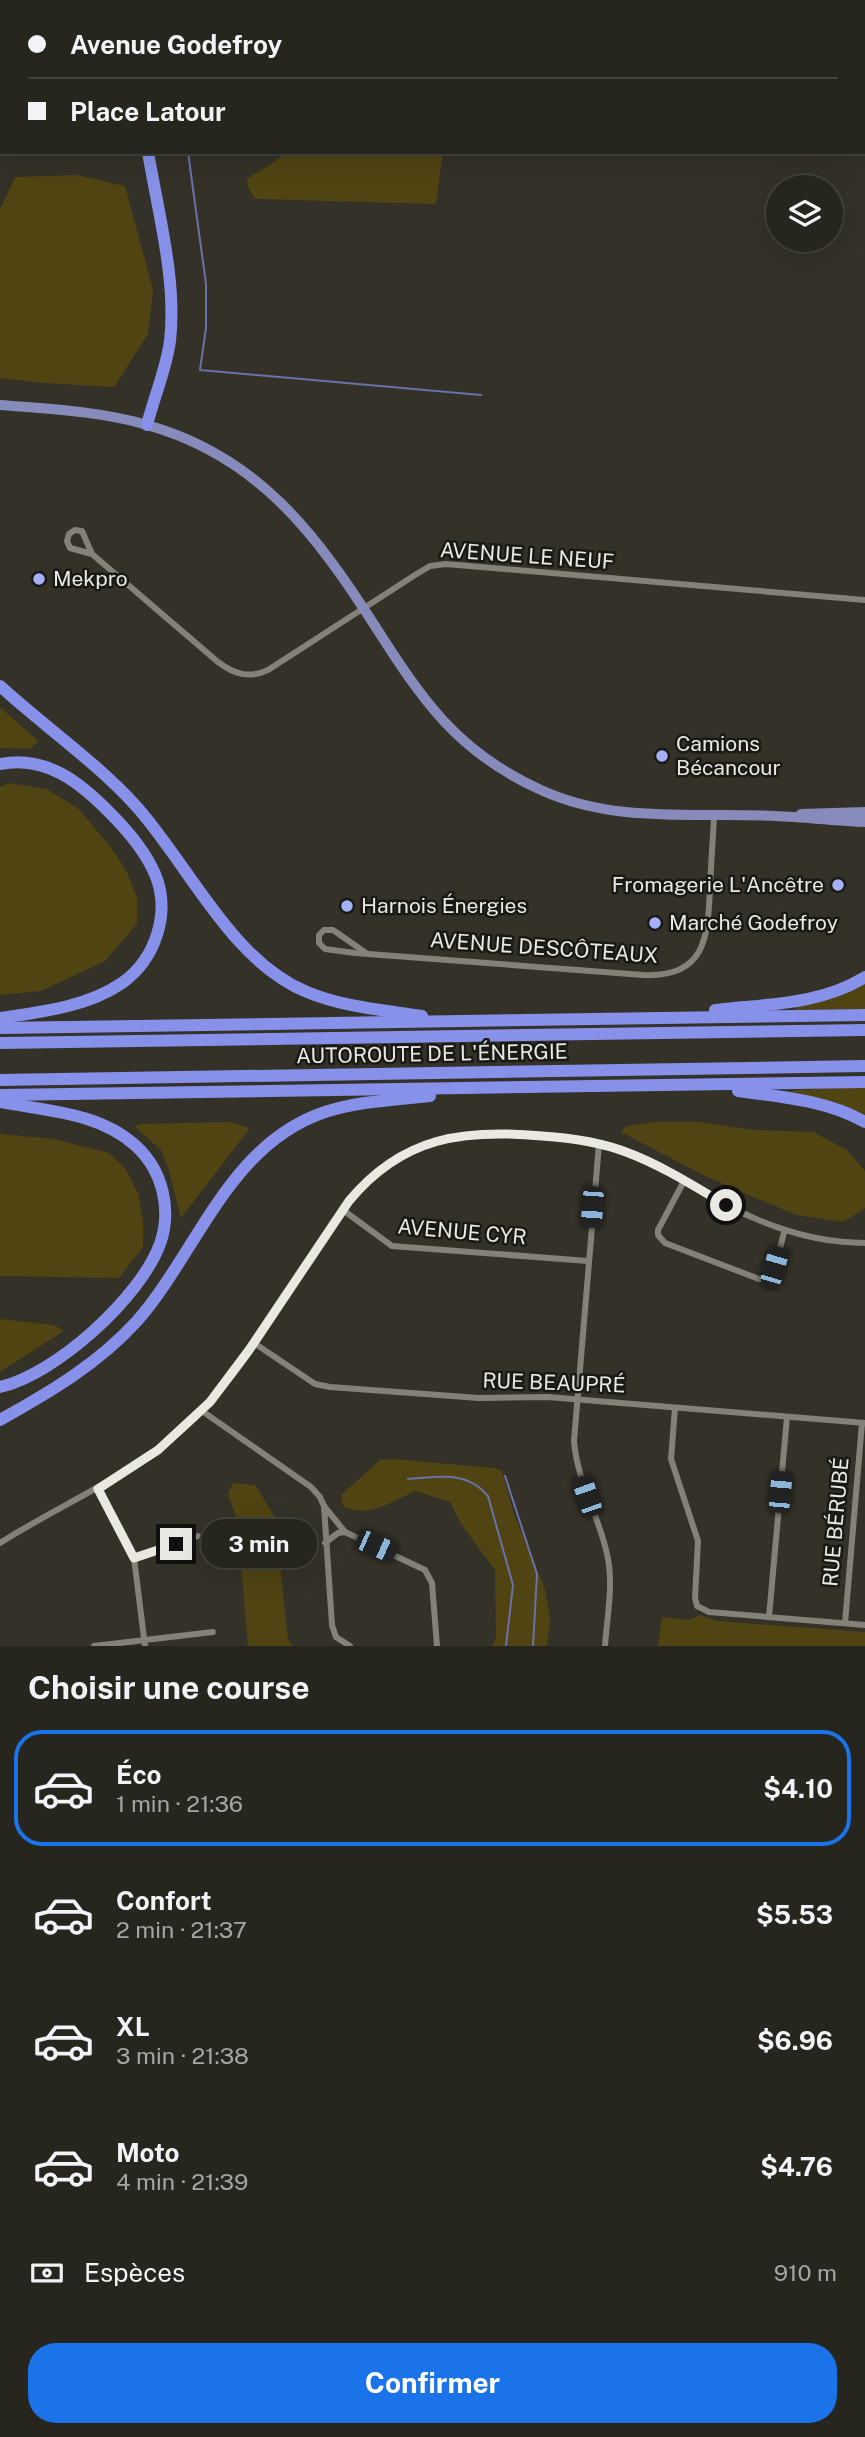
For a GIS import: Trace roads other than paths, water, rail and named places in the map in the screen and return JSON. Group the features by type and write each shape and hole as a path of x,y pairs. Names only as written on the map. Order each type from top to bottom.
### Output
{"highway":[{"path":"147,425 166,361 171,317 168,275 148,154"},
{"path":"0,686 131,800 239,941 263,966 292,985 328,1000 456,1021"},
{"path":"0,764 26,762 48,767 69,777 86,790 115,818 145,855 156,878 161,907 157,933 149,952 139,968 119,985 93,998 63,1007 0,1018"},
{"path":"655,1018 800,1000 836,991 865,977"},
{"path":"0,1028 865,1015"},
{"name":"AUTOROUTE DE L'ÉNERGIE","path":"0,1043 865,1030"},
{"name":"AUTOROUTE DE L'ÉNERGIE","path":"0,1080 865,1066"},
{"path":"0,1096 865,1082"},
{"path":"696,1085 809,1101 865,1122"},
{"path":"0,1420 76,1375 124,1334 155,1298 240,1171 264,1146 289,1128 323,1113 361,1104 515,1088"},
{"path":"0,1102 72,1115 100,1124 124,1137 141,1151 153,1169 162,1189 165,1212 162,1236 152,1261 108,1316 80,1342 45,1368 15,1383 0,1387"}],"main road":[{"path":"0,405 94,415 147,425 220,457 268,492 297,518 319,543 430,708 464,742 504,771 545,792 587,806 630,813 776,816 865,822"},
{"path":"776,816 865,812"}],"street":[{"name":"AVENUE LE NEUF","path":"92,554 82,531 75,530 69,534 67,541 70,548 92,554 218,662 243,675 268,670 430,566 446,564 865,600"},
{"name":"AVENUE DESCÔTEAUX","path":"366,953 332,929 325,929 319,935 319,944 325,949 366,953 643,975 661,976 678,972 695,959 706,936 714,815"},
{"path":"0,1543 98,1489 158,1450 202,1411 254,1343 343,1210 368,1181 389,1164 414,1150 448,1138 475,1133 502,1133 560,1137 599,1144 635,1155 738,1211 785,1230 832,1241 865,1243"},
{"path":"599,1144 575,1451 607,1555 610,1580 605,1646"},
{"path":"684,1181 658,1230 658,1235 665,1243 765,1279 772,1273 785,1230"},
{"name":"AVENUE CYR","path":"343,1210 392,1246 588,1261"},
{"name":"RUE BEAUPRÉ","path":"254,1343 306,1379 322,1385 479,1398 534,1396 577,1399 863,1423"},
{"path":"675,1408 671,1459 698,1541 695,1598 697,1606 709,1612 865,1625"},
{"path":"202,1411 311,1487 345,1532 425,1570 432,1583 437,1646"},
{"path":"769,1617 786,1417"},
{"name":"RUE BÉRUBÉ","path":"845,1623 863,1423"},
{"path":"98,1489 134,1558 145,1643"},
{"path":"324,1506 334,1632 341,1642 350,1646"},
{"path":"326,1543 338,1533 345,1532"},
{"path":"134,1558 198,1536"},
{"path":"94,1646 145,1643 214,1632"}],"waterway":[{"path":"188,154 206,284 206,328 200,370 481,395"},
{"path":"505,1476 537,1574 533,1646"},
{"path":"408,1479 461,1479 471,1482 488,1496 513,1585 506,1646"}],"place":[{"name":"Mekpro","path":"39,579"},
{"name":"Camions Bécancour","path":"662,756"},
{"name":"Fromagerie L'Ancêtre","path":"838,885"},
{"name":"Harnois Énergies","path":"347,906"},
{"name":"Marché Godefroy","path":"655,923"}]}
